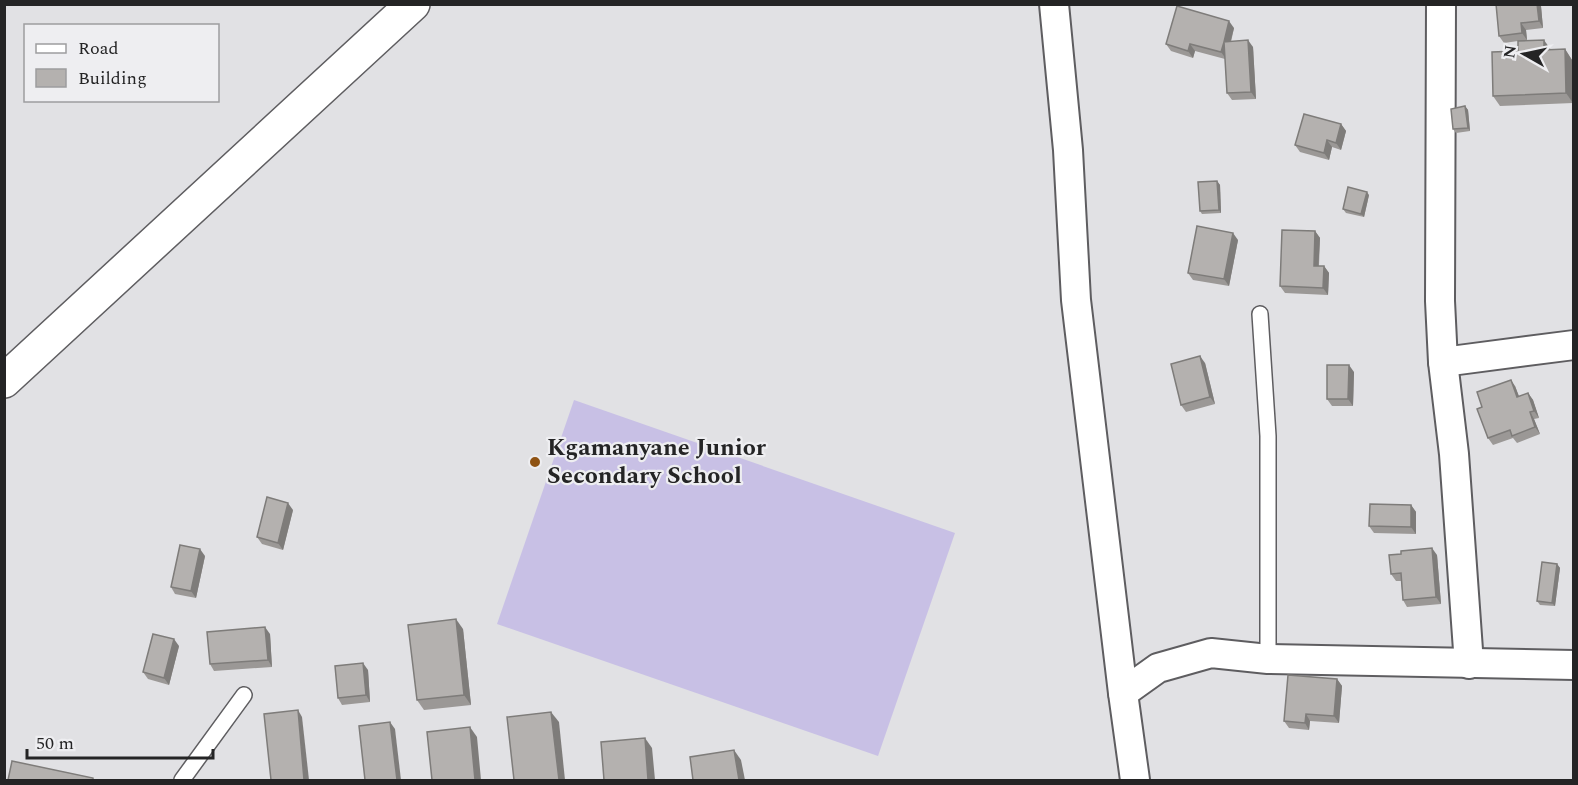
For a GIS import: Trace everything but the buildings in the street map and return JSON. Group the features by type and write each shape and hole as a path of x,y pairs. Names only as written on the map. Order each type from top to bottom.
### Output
{"street":[{"path":"4,381 412,4"},
{"path":"1054,4 1068,150 1076,300 1135,780"},
{"path":"1441,4 1439,213 1443,362 1454,454 1469,664"},
{"path":"1443,362 1574,345"},
{"path":"1123,693 1158,668 1211,654 1268,659 1574,665"}],"lane":[{"path":"1260,314 1268,436 1268,659"},
{"path":"182,780 244,695"}],"shaded area":[{"path":"574,400 955,533 878,756 497,624"}],"place":[{"name":"Kgamanyane Junior Secondary School","path":"535,462"}]}
